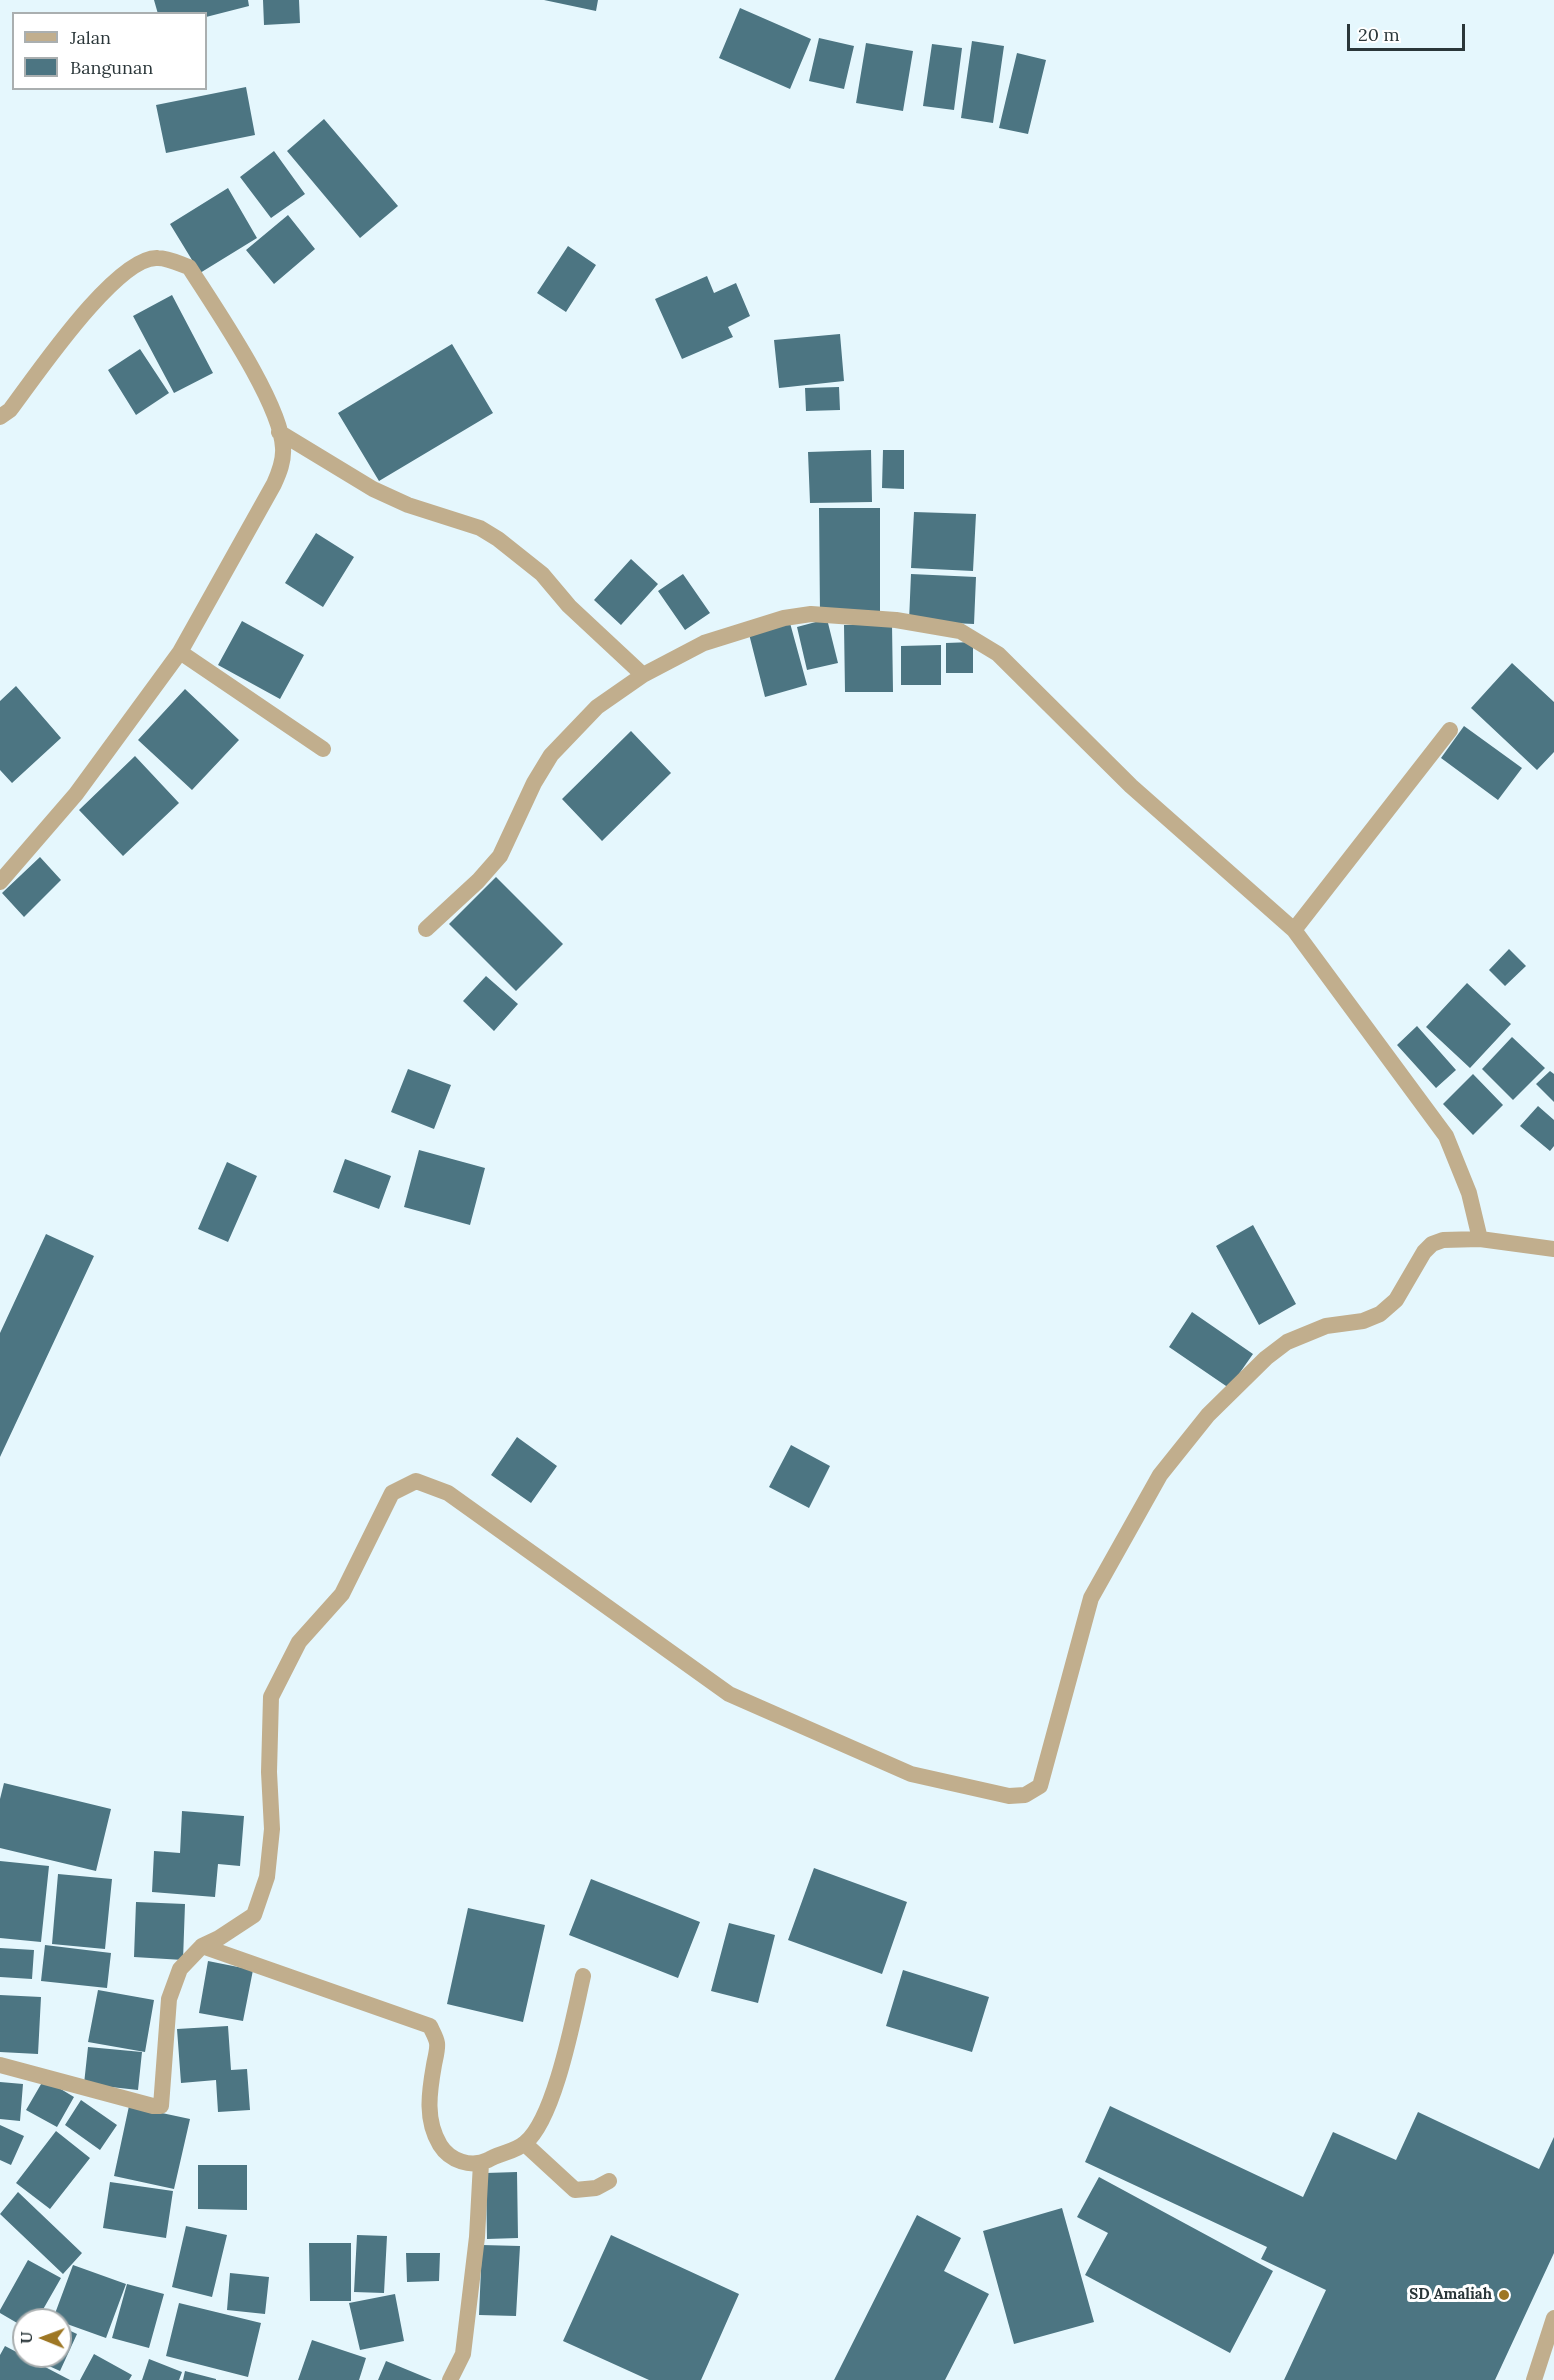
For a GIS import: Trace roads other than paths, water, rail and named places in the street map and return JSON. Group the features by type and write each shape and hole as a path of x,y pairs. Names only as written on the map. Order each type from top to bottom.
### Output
{"street":[{"path":"0,417 10,410 100,294 135,264 157,258 189,267 261,387 276,418 282,456 274,484 180,652 76,794 0,882"},
{"path":"279,432 373,489 408,505 480,528 498,539 542,574 569,606 643,675"},
{"path":"426,929 478,881 500,856 534,783 551,755 597,707 643,675 704,643 784,618 811,614 896,620 960,631 998,654 1131,786 1294,930 1446,1136 1469,1193 1480,1239"},
{"path":"180,652 323,749"},
{"path":"1294,930 1450,730"},
{"path":"0,2065 153,2106 161,2106 169,1999 180,1969 202,1946 219,1938 254,1915 267,1877 272,1829 269,1772 271,1697 299,1642 342,1594 392,1492 416,1481 448,1493 729,1694 910,1774 1009,1796 1025,1795 1040,1786 1090,1598 1160,1475 1208,1415 1266,1358 1287,1342 1326,1326 1363,1321 1380,1314 1395,1300 1424,1252 1432,1244 1443,1240 1480,1239 1554,1249"},
{"path":"202,1946 430,2026 438,2044 429,2093 429,2112 440,2146 452,2158 469,2164 481,2163 525,2144 535,2132 552,2095 583,1976"},
{"path":"525,2144 575,2190 596,2188 609,2181"},
{"path":"450,2380 464,2354 477,2237 481,2163"},
{"path":"1534,2380 1554,2318"}],"place":[{"name":"SD Amaliah","path":"1504,2295"}]}
